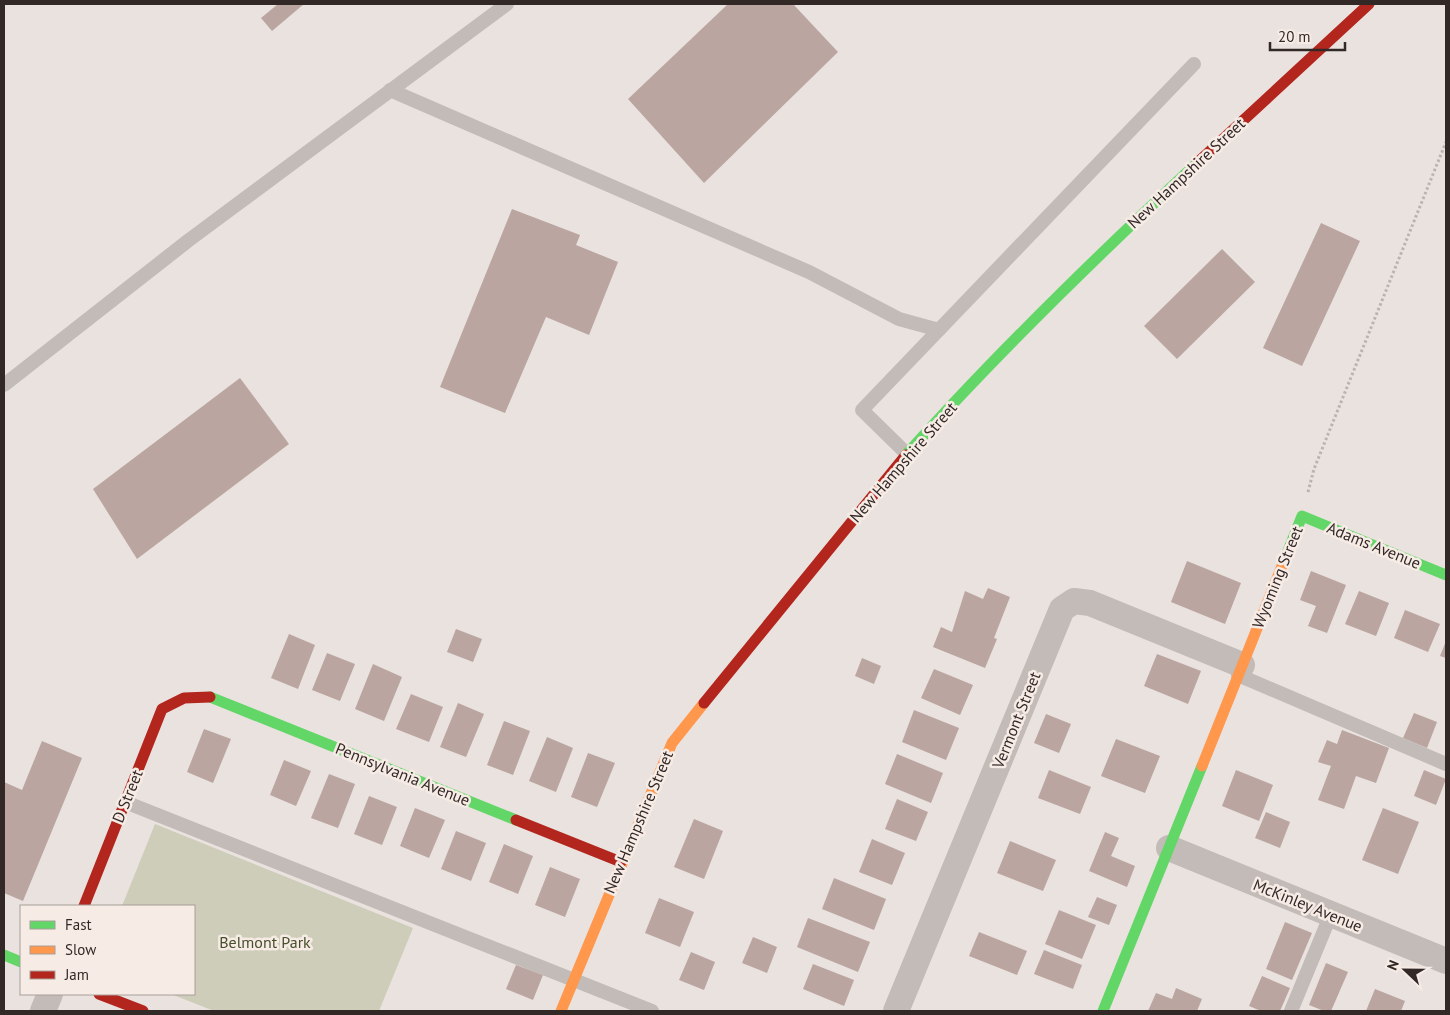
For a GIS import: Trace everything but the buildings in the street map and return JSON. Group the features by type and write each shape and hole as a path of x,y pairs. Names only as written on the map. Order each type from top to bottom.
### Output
{"street":[{"name":"New Hampshire Street","path":"561,1011 621,862 672,743 907,454 1006,345 1088,264 1369,4"},
{"name":"Adams Avenue","path":"1302,516 1446,575"},
{"name":"Wyoming Street","path":"1102,1011 1302,516"},
{"name":"Vermont Street","path":"896,1011 1062,609 1074,602 1090,603 1240,670"},
{"name":"Pennsylvania Avenue","path":"184,698 208,696 621,862"},
{"name":"D Street","path":"84,905 162,709 184,698"},
{"name":"McKinley Avenue","path":"1169,848 1446,962"},
{"path":"4,955 20,962"},
{"path":"43,1011 50,995"},
{"path":"102,995 142,1011"}],"lane":[{"path":"4,385 189,240 507,4"},
{"path":"907,454 862,410 1194,64"},
{"path":"390,90 809,272 899,319 939,330"},
{"path":"1240,670 1446,764"},
{"path":"125,802 652,1011"},
{"path":"1291,1011 1331,914"}],"path":[{"name":"Wyoming Street","path":"1302,516 1314,470 1446,142"}],"green space":[{"name":"Belmont Park","path":"155,824 413,928 379,1011 214,1011 174,995 195,995 195,905 122,905"}],"traffic: fast":[{"path":"906,455 976,379 1048,306 1197,163"},
{"path":"1286,556 1302,516 1446,575"},
{"path":"210,697 516,820"},
{"path":"1103,1011 1202,766"},
{"path":"4,955 20,962"}],"traffic: slow":[{"path":"1202,766 1286,556"},
{"path":"561,1011 672,743 704,703"}],"traffic: jam":[{"path":"1197,163 1369,4"},
{"path":"704,703 906,455"},
{"path":"84,905 162,709 184,698 210,697"},
{"path":"516,820 621,862"},
{"path":"102,995 143,1011"}]}
